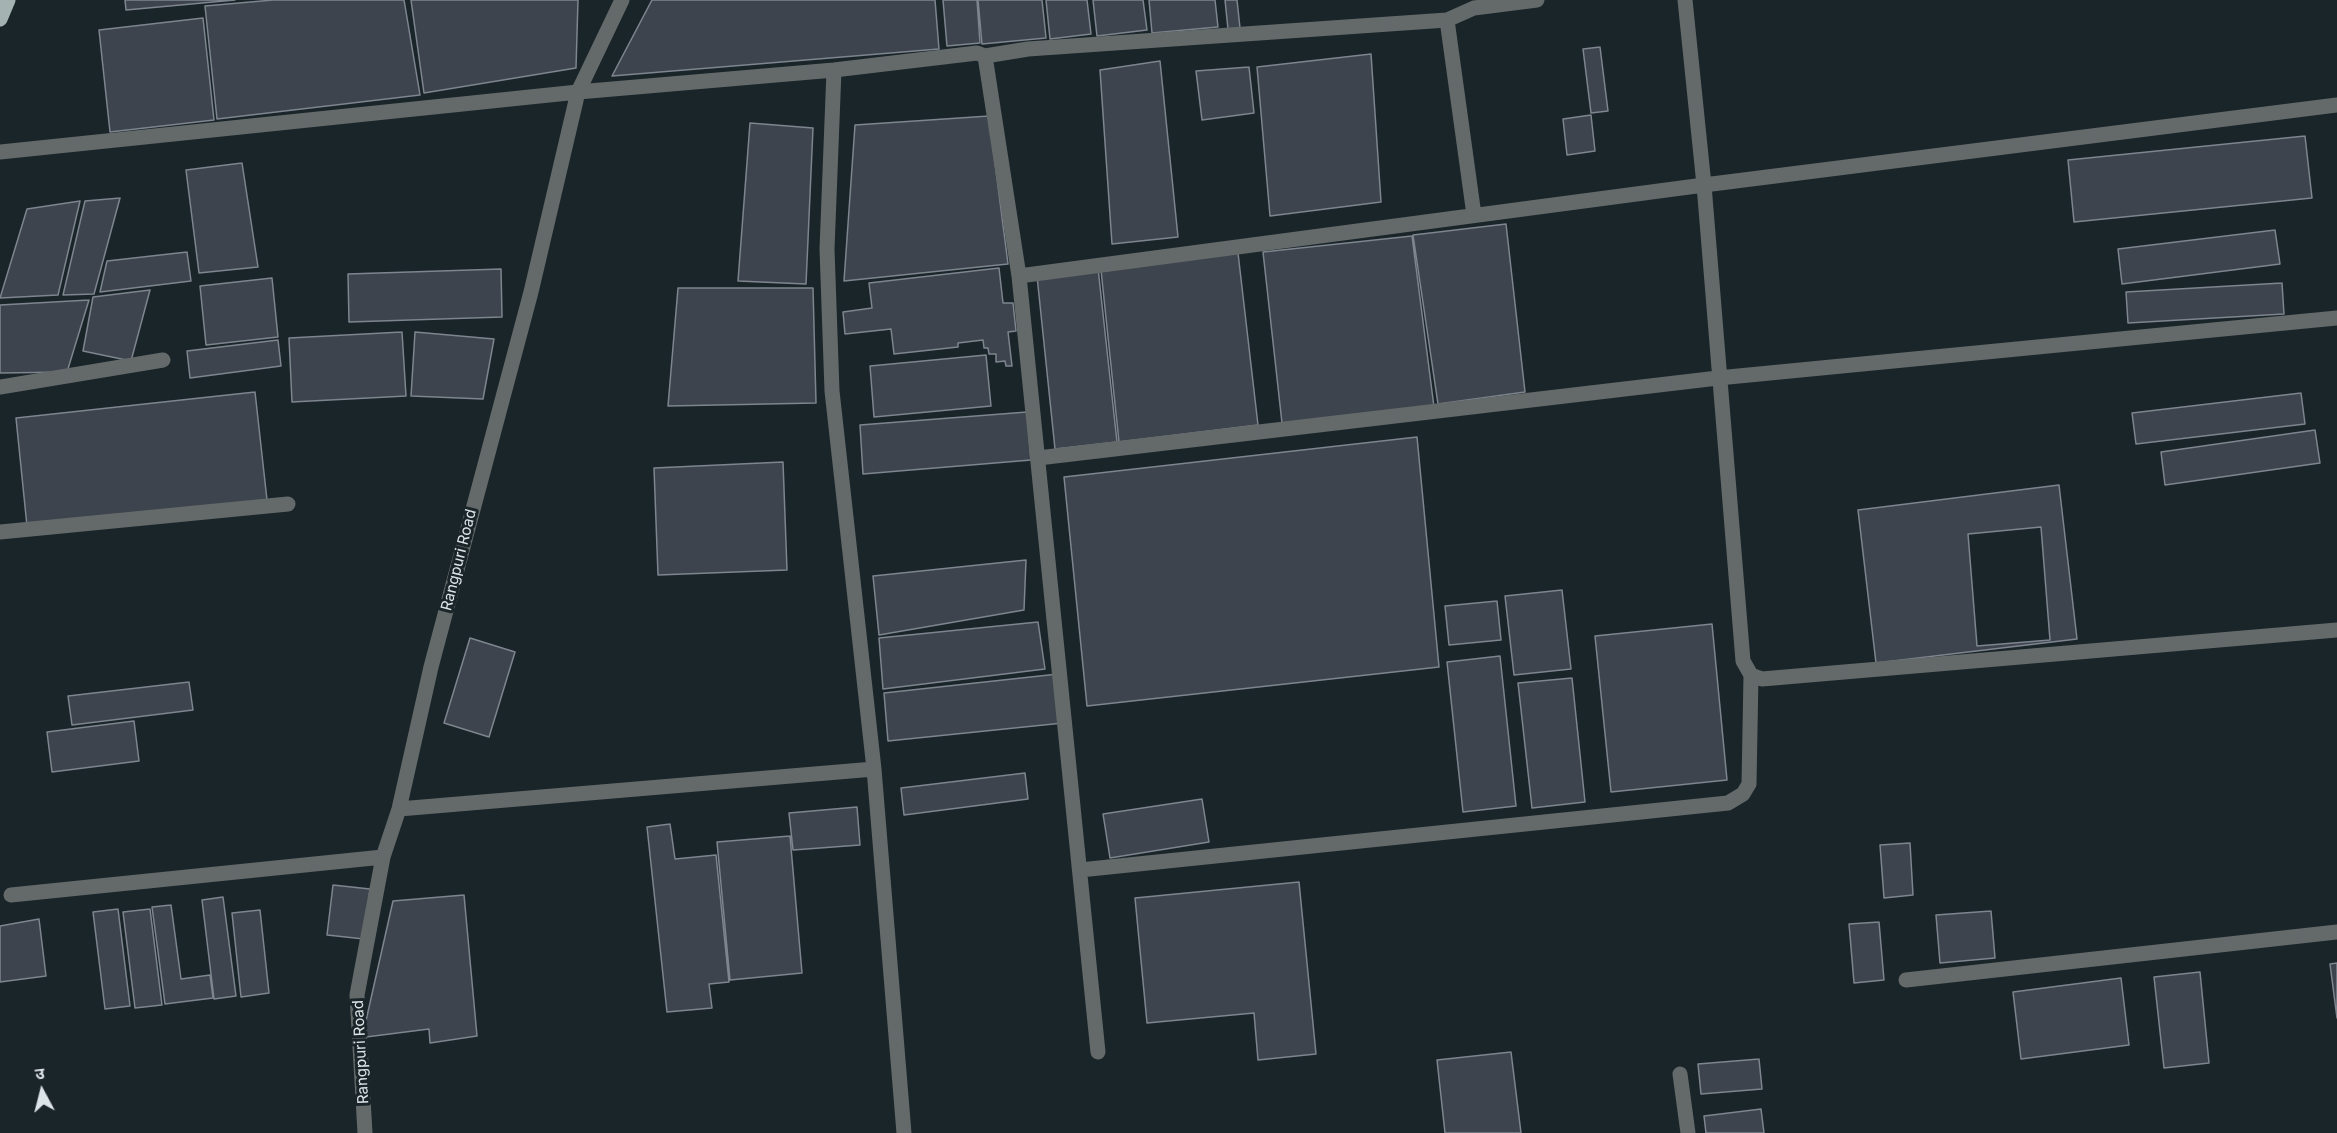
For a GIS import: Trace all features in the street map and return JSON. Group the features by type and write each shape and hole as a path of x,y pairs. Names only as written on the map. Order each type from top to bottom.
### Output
{"main road":[{"path":"0,19 8,0"}],"street":[{"name":"Rangpuri Road","path":"365,1133 357,995 383,857 399,808 431,667 531,292 578,92 622,0"},
{"path":"0,152 578,92 834,70 977,53 985,56 1028,49 1447,20 1474,8 1537,0"},
{"path":"1080,870 1728,803 1743,794 1749,784 1750,675 1743,661 1718,378 1704,185 1685,0"},
{"path":"1447,20 1474,215"},
{"path":"985,56 1019,276 1098,1052"},
{"path":"834,70 827,249 832,391 874,769 904,1133"},
{"path":"1019,276 1704,185 2337,105"},
{"path":"1038,458 1718,378 2337,318"},
{"path":"0,387 163,360"},
{"path":"0,532 288,504"},
{"path":"1750,675 1769,678 2337,630"},
{"path":"399,808 874,769"},
{"path":"11,895 383,857"},
{"path":"1906,980 2337,932"},
{"path":"1680,1074 1688,1133"}],"building":[{"path":"125,0 235,0 126,10"},
{"path":"273,0 404,0 420,95 217,119 205,6"},
{"path":"411,0 578,0 576,68 424,93"},
{"path":"652,0 935,0 939,49 612,76"},
{"path":"943,0 977,0 980,43 947,46"},
{"path":"978,0 1042,0 1046,38 982,44"},
{"path":"1046,0 1087,0 1091,34 1050,39"},
{"path":"1093,0 1143,0 1147,30 1097,36"},
{"path":"1149,0 1215,0 1218,27 1152,33"},
{"path":"1225,0 1237,0 1240,28 1228,29"},
{"path":"203,18 214,120 110,132 99,30"},
{"path":"1600,47 1608,111 1591,113 1583,49"},
{"path":"1371,54 1381,202 1270,216 1257,67"},
{"path":"1160,61 1178,237 1112,244 1100,70"},
{"path":"1249,67 1254,113 1202,120 1196,71"},
{"path":"1591,115 1595,151 1567,155 1563,119"},
{"path":"989,116 1008,264 844,281 855,125"},
{"path":"750,123 813,128 806,284 738,281"},
{"path":"2305,136 2312,198 2074,222 2068,160"},
{"path":"242,163 258,267 199,273 186,170"},
{"path":"120,198 94,294 63,295 85,201"},
{"path":"80,201 58,295 0,298 27,209"},
{"path":"1506,224 1525,392 1438,404 1413,235"},
{"path":"2275,230 2280,264 2122,284 2118,249"},
{"path":"1412,236 1434,407 1282,423 1263,252"},
{"path":"187,252 191,281 100,292 107,261"},
{"path":"1238,253 1258,425 1119,442 1101,270"},
{"path":"999,268 1003,303 1013,303 1016,331 1008,332 1012,366 1006,366 1005,361 996,362 996,354 989,354 988,348 984,348 983,340 958,343 958,347 894,354 891,329 845,334 843,312 872,308 869,283"},
{"path":"1098,268 1117,442 1055,449 1037,276"},
{"path":"501,269 502,317 349,322 348,274"},
{"path":"272,278 278,337 206,345 200,286"},
{"path":"2282,283 2284,314 2128,323 2126,292"},
{"path":"678,288 813,288 816,403 668,406"},
{"path":"150,290 131,361 83,351 93,297"},
{"path":"89,300 67,372 0,373 0,305"},
{"path":"402,332 406,396 292,402 289,338"},
{"path":"415,332 494,339 483,399 411,396"},
{"path":"278,340 281,366 190,378 187,351"},
{"path":"986,355 991,406 874,417 870,366"},
{"path":"255,392 267,500 27,526 16,418"},
{"path":"2301,393 2305,424 2136,444 2132,413"},
{"path":"1027,412 1031,460 863,474 860,425"},
{"path":"2315,430 2320,463 2165,485 2161,452"},
{"path":"1417,437 1439,667 1087,706 1064,477"},
{"path":"783,462 787,570 658,575 654,468"},
{"path":"2059,485 2077,639 1876,663 1858,510","holes":["2041,527 2050,640 1977,646 1968,534"]},
{"path":"1026,560 1024,610 879,635 873,576"},
{"path":"1562,590 1571,669 1514,675 1505,596"},
{"path":"1497,601 1501,640 1449,645 1445,606"},
{"path":"1038,622 1045,669 883,689 879,638"},
{"path":"1712,624 1727,780 1611,792 1595,636"},
{"path":"470,638 515,652 489,737 444,723"},
{"path":"1500,656 1516,806 1463,812 1447,662"},
{"path":"1058,674 1063,723 888,741 884,693"},
{"path":"1572,678 1585,802 1532,808 1518,683"},
{"path":"189,682 193,710 72,725 68,696"},
{"path":"134,721 139,761 52,772 47,732"},
{"path":"1025,773 1028,799 904,815 901,788"},
{"path":"1202,799 1209,842 1110,858 1103,814"},
{"path":"857,807 860,845 793,850 789,813"},
{"path":"670,824 675,859 716,855 729,982 709,984 712,1008 667,1012 647,827"},
{"path":"790,836 802,973 730,980 717,842"},
{"path":"1910,843 1913,895 1884,898 1880,845"},
{"path":"1299,882 1316,1054 1258,1060 1254,1013 1147,1023 1135,898"},
{"path":"333,885 370,889 364,939 327,935"},
{"path":"464,895 477,1036 430,1043 429,1029 366,1037 365,1025 393,901"},
{"path":"223,897 236,996 214,999 202,900"},
{"path":"171,905 181,979 210,975 213,998 165,1004 152,907"},
{"path":"118,909 130,1006 105,1009 93,912"},
{"path":"150,909 162,1005 135,1008 123,912"},
{"path":"260,910 269,993 241,997 232,913"},
{"path":"1991,911 1995,958 1940,963 1936,915"},
{"path":"39,919 46,976 0,982 0,926"},
{"path":"1879,922 1884,980 1854,983 1849,924"},
{"path":"2337,963 2337,1018 2330,964"},
{"path":"2200,972 2209,1063 2164,1068 2154,977"},
{"path":"2121,978 2129,1045 2021,1059 2013,992"},
{"path":"1511,1052 1521,1133 1445,1133 1437,1060"},
{"path":"1759,1059 1762,1089 1701,1094 1698,1064"},
{"path":"1761,1109 1764,1133 1706,1133 1704,1116"}]}
